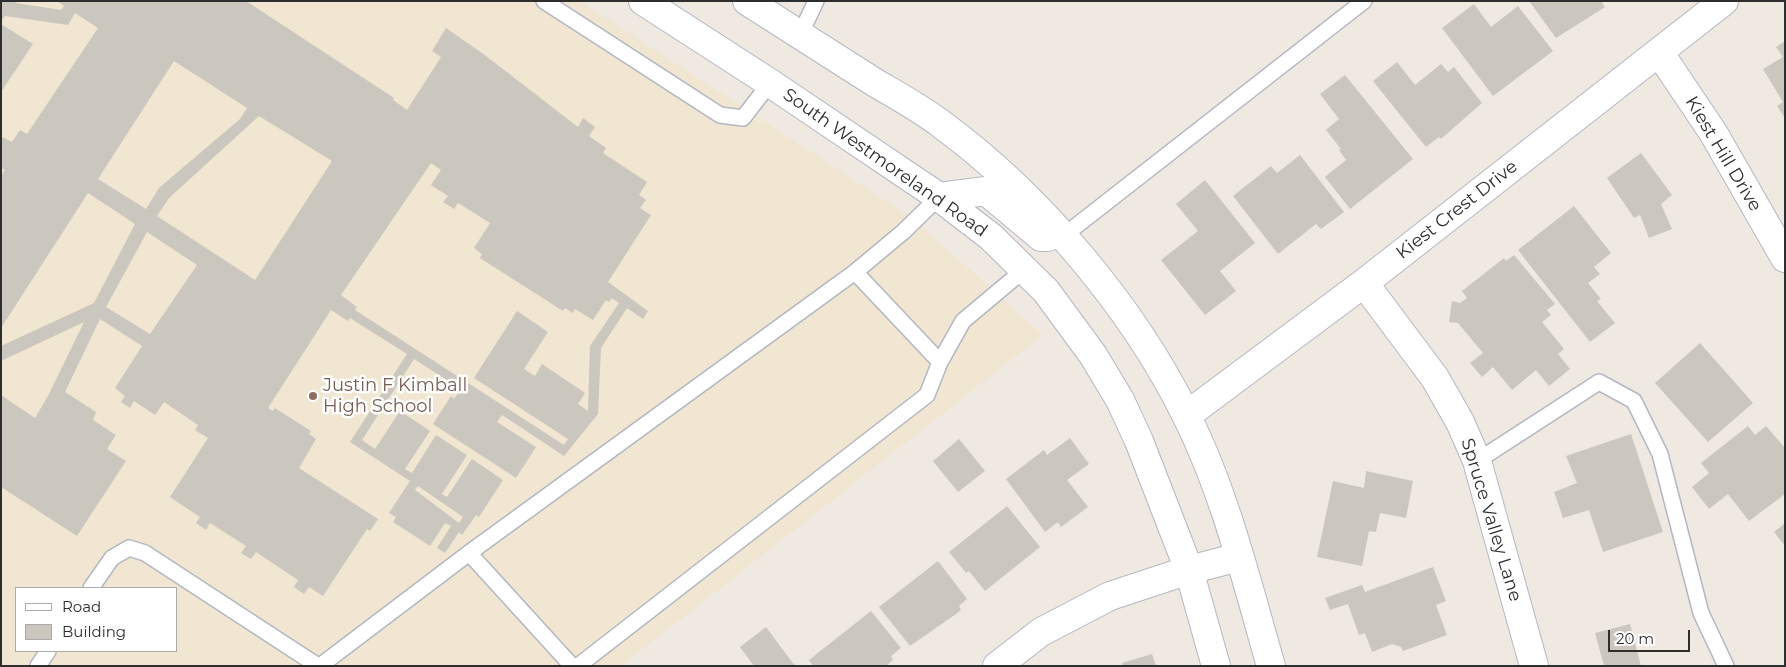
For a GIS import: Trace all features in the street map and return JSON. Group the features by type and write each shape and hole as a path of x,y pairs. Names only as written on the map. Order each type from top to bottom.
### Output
{"main road":[{"name":"South Westmoreland Road","path":"643,1 770,83 939,197 991,237 1046,291 1087,347 1120,400 1139,441 1189,570 1216,666"},
{"path":"747,1 940,123 991,164 1027,198 1062,237 1135,326 1187,415 1213,478 1239,556 1271,666"},
{"name":"Kiest Crest Drive","path":"1187,415 1364,282 1724,1"},
{"name":"Kiest Hill Drive","path":"1659,52 1714,134 1785,258"},
{"path":"939,197 986,191 1041,237 1062,237"},
{"name":"Spruce Valley Lane","path":"1364,282 1435,378 1460,422 1477,461 1534,666"},
{"path":"997,666 1041,632 1110,596 1239,556"}],"lane":[{"path":"544,1 720,115 743,118 770,83"},
{"path":"800,35 816,1"},
{"path":"1062,237 1364,1"},
{"path":"92,587 112,558 129,548 145,553 319,666 469,553 855,272 903,232 939,197"},
{"path":"578,666 927,395 940,362 964,321 1025,269"},
{"path":"855,272 940,362"},
{"path":"1477,461 1599,382 1634,401 1660,454 1702,613 1726,666"},
{"path":"469,553 572,666"},
{"path":"38,666 47,652"}],"shaded area":[{"name":"Justin F Kimball High School","path":"1,1 580,1 912,218 1043,335 621,666 1,666"}],"building":[{"path":"1,1 17,1 16,3 61,10 64,6 57,1 246,1 394,98 393,100 407,110 441,57 432,51 446,28 486,56 578,127 583,118 595,127 589,136 606,148 603,153 647,182 639,195 646,200 640,208 651,215 608,282 648,311 643,319 627,308 601,348 598,414 564,456 502,415 497,422 536,447 516,478 433,424 451,396 454,399 461,389 414,359 362,440 375,449 400,411 430,431 405,469 412,473 436,435 467,455 442,494 447,497 472,459 503,480 479,517 476,515 462,535 459,532 445,553 437,548 451,526 445,523 430,546 393,522 396,517 389,513 410,481 350,442 407,354 350,318 348,321 331,310 268,408 273,411 275,408 311,431 309,434 316,439 299,468 378,519 370,531 367,529 323,596 309,587 304,594 294,587 298,580 256,552 251,559 241,553 246,546 210,523 206,530 196,523 200,517 170,497 208,438 195,430 198,425 164,402 155,415 134,401 130,408 121,402 125,396 115,388 142,346 100,319 65,392 96,412 93,420 116,435 107,449 126,461 77,536 1,487 1,395 35,418 48,396 84,322 1,361 1,346 94,303 135,224 88,193 1,328 1,176 5,170 1,168 1,140 3,137 12,142 20,130 27,134 98,28 75,13 68,25 5,16 1,21","holes":["174,61 247,108 240,119 159,188 146,209 98,179","259,116 332,161 255,280 157,216 169,198","431,163 441,170 431,185 448,196 443,202 454,209 458,203 490,223 474,248 482,254 480,258 563,311 565,308 573,313 575,309 593,320 606,300 609,302 612,298 619,303 590,346 588,411 578,404 585,393 542,364 535,376 524,369 548,332 517,311 474,378 568,439 564,445 355,310 357,307 341,295","147,232 197,265 150,334 106,307","418,486 463,517 459,523 415,490"]},
{"path":"1529,1 1604,1 1602,3 1605,7 1556,38"},
{"path":"1474,4 1491,27 1518,6 1553,51 1493,96 1442,28"},
{"path":"1,24 33,44 1,92"},
{"path":"1785,41 1785,118 1777,106 1783,102 1763,69 1783,57 1776,47"},
{"path":"1397,62 1415,85 1441,64 1448,72 1454,67 1482,103 1441,139 1439,137 1426,147 1373,81"},
{"path":"1345,75 1413,159 1350,209 1325,177 1346,160 1339,150 1341,149 1326,130 1339,119 1320,94"},
{"path":"1641,153 1672,195 1661,204 1672,229 1649,238 1640,215 1634,218 1607,178"},
{"path":"1300,155 1344,212 1321,229 1316,224 1278,254 1233,196 1271,166 1277,173"},
{"path":"1205,180 1255,243 1220,271 1236,291 1205,315 1161,260 1198,231 1176,204"},
{"path":"1574,206 1611,253 1594,267 1600,274 1588,283 1601,299 1597,301 1615,323 1590,342 1518,250"},
{"path":"1514,255 1555,304 1547,310 1551,315 1542,322 1564,349 1558,354 1570,369 1549,386 1536,370 1512,390 1493,367 1482,377 1470,363 1483,353 1458,323 1449,322 1452,301 1460,303 1467,298 1462,291 1504,258 1506,261"},
{"path":"1700,343 1753,403 1708,442 1655,383"},
{"path":"1748,426 1755,435 1766,426 1785,448 1785,494 1749,521 1728,494 1709,509 1692,487 1709,473 1701,463"},
{"path":"1631,434 1663,532 1603,552 1589,510 1563,518 1554,492 1577,483 1566,456"},
{"path":"1070,438 1089,464 1067,480 1088,507 1061,527 1058,522 1045,532 1006,479 1044,450 1047,455"},
{"path":"959,439 985,471 958,492 933,461"},
{"path":"1366,471 1413,481 1406,518 1380,513 1376,532 1369,531 1362,566 1317,557 1333,481 1364,488"},
{"path":"1007,506 1040,547 985,591 969,571 966,573 949,552"},
{"path":"1785,523 1785,546 1774,532"},
{"path":"938,561 967,599 959,606 961,610 910,646 879,607"},
{"path":"1433,567 1446,601 1436,605 1447,635 1403,651 1401,647 1392,644 1372,652 1365,633 1359,635 1348,604 1330,610 1325,598 1362,585 1365,592"},
{"path":"871,611 901,648 891,656 893,660 886,666 813,666 809,660"},
{"path":"1630,624 1641,666 1604,666 1595,633"},
{"path":"766,627 795,666 754,666 740,647"},
{"path":"1152,654 1156,666 1123,666 1122,663"}],"place":[{"name":"Justin F Kimball High School","path":"313,396"}]}
